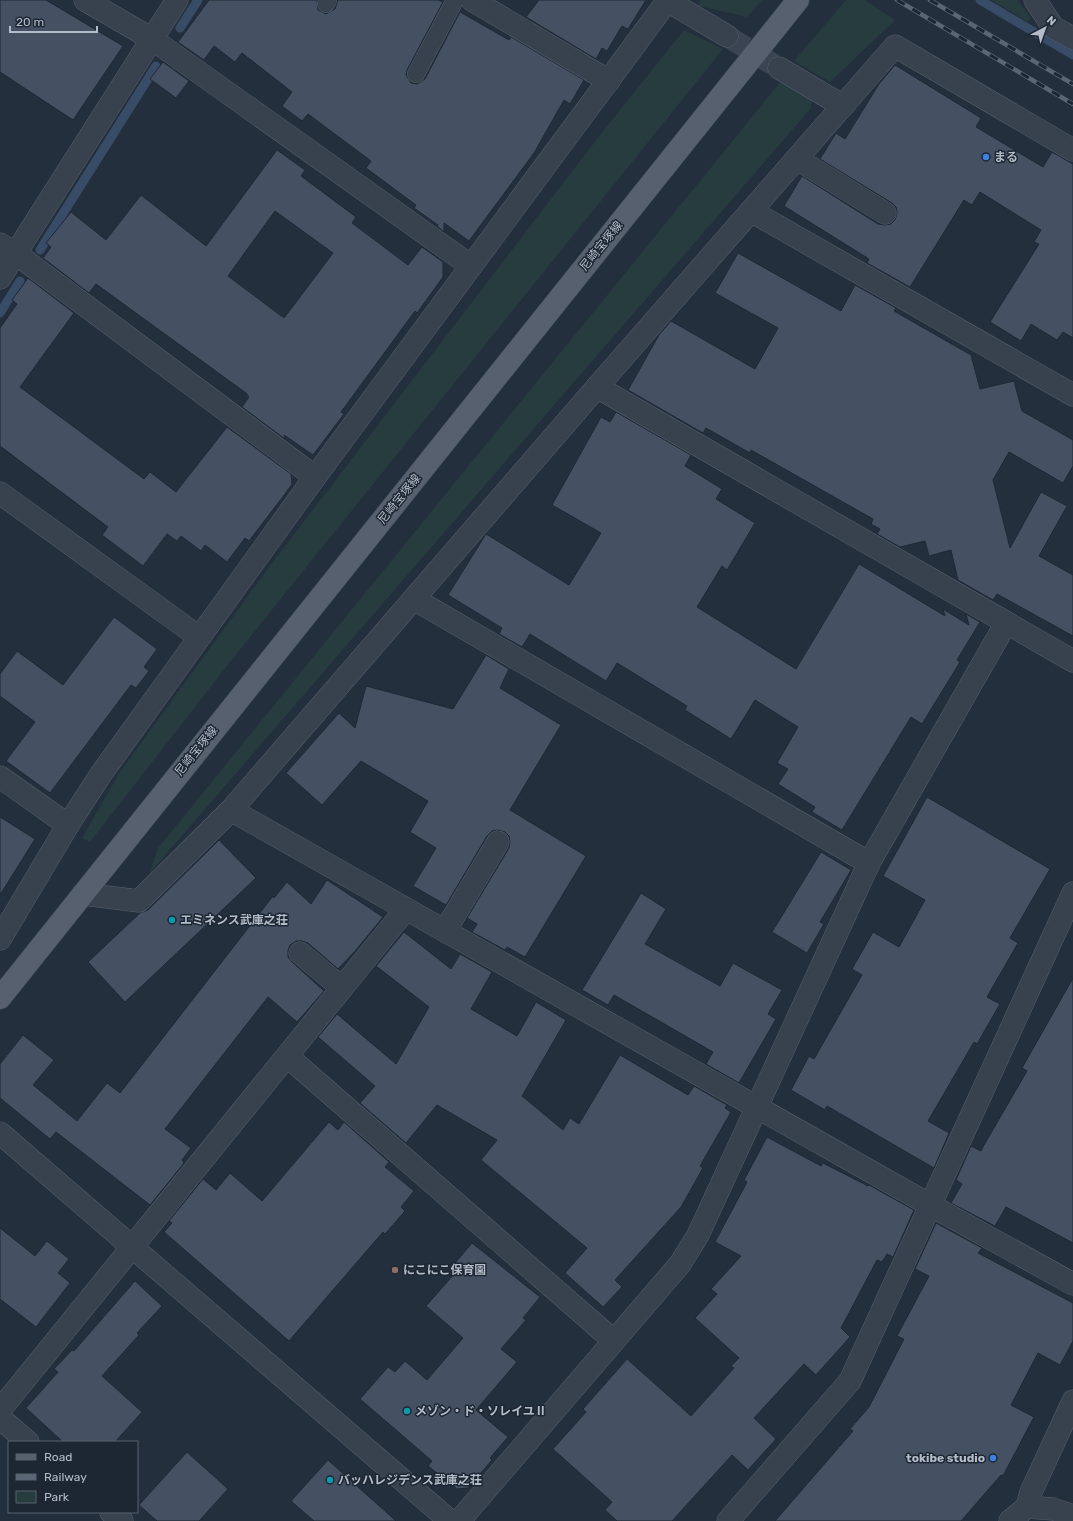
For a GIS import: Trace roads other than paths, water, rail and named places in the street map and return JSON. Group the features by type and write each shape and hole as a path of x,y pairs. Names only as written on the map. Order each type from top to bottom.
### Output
{"main road":[{"name":"尼崎宝塚線","path":"0,998 798,0"}],"street":[{"path":"85,0 152,39 471,266"},
{"path":"0,278 8,248 152,39 177,0"},
{"path":"472,0 609,81"},
{"path":"0,939 68,824 101,774 315,478 668,0 727,36"},
{"path":"1035,0 1053,27 1073,38"},
{"path":"83,894 139,901 231,810 597,387 895,46 1073,150"},
{"path":"779,68 843,106"},
{"path":"797,158 885,213"},
{"path":"751,211 1073,395"},
{"path":"8,248 315,478"},
{"path":"597,387 1073,661"},
{"path":"0,493 199,637"},
{"path":"414,599 869,864"},
{"path":"459,1521 680,1264 698,1235 869,864 1006,623"},
{"path":"0,777 68,824"},
{"path":"231,810 930,1205 1073,1284"},
{"path":"445,931 498,842"},
{"path":"728,1521 850,1381 1073,893"},
{"path":"0,1410 406,909"},
{"path":"300,953 342,988"},
{"path":"287,1056 614,1341"},
{"path":"0,1133 450,1521"},
{"path":"1010,1521 1027,1507 1031,1492 1073,1401"},
{"path":"0,1418 27,1441"},
{"path":"1027,1507 1053,1509 1073,1516"},
{"path":"112,1513 122,1521"}],"lane":[{"path":"416,74 455,0"}],"waterway":[{"path":"180,28 198,0"},
{"path":"980,0 1073,55"},
{"path":"40,250 156,66"},
{"path":"0,313 20,281"}],"tunnel":[{"path":"727,36 779,68"}],"railway":[{"path":"897,0 1073,104"},
{"path":"930,0 1073,84"}],"place":[{"name":"まる","path":"986,157"},
{"name":"エミネンス武庫之荘","path":"172,920"},
{"name":"にこにこ保育園","path":"395,1270"},
{"name":"メゾン・ド・ソレイユⅡ","path":"407,1411"},
{"name":"tokibe studio","path":"993,1458"},
{"name":"バッハレジデンス武庫之荘","path":"330,1480"}]}
